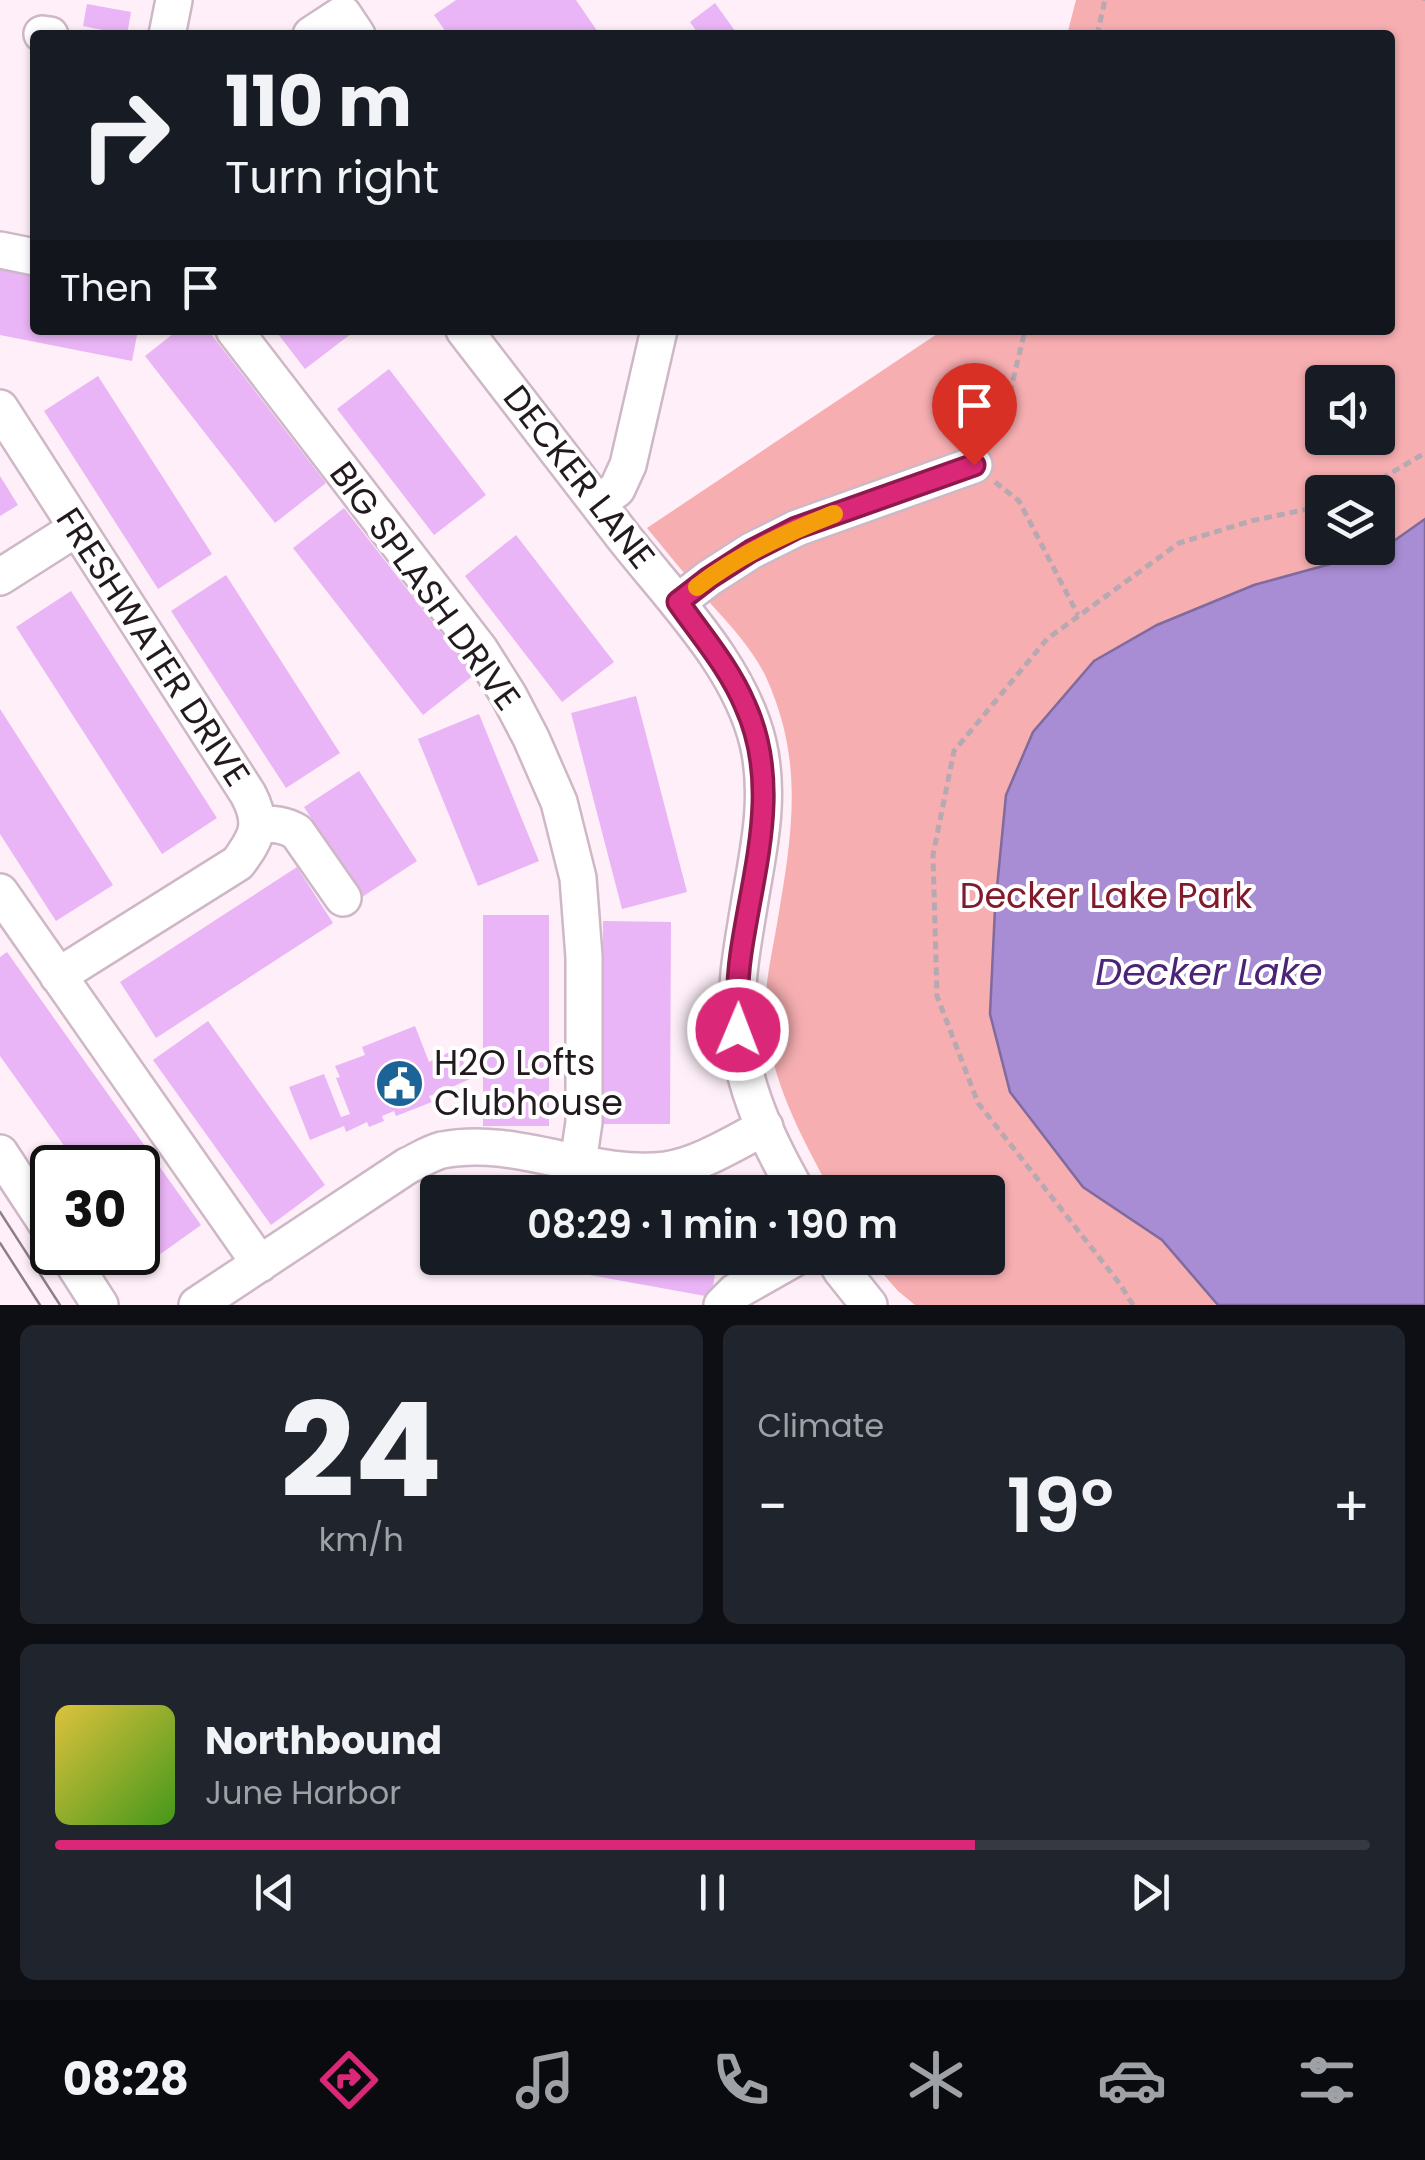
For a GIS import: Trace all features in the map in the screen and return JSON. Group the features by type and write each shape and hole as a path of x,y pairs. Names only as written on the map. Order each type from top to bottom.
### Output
{"street":[{"path":"168,30 174,0"},
{"path":"319,30 343,14 354,30"},
{"path":"0,250 30,256"},
{"name":"BIG SPLASH DRIVE","path":"238,335 480,650 532,738 559,802 578,878 584,957 584,1122 578,1163"},
{"name":"DECKER LANE","path":"468,335 678,602 732,678 747,708 764,775 765,807 740,957 738,1030 752,1097 789,1175"},
{"path":"598,502 616,488 628,465 658,335"},
{"name":"FRESHWATER DRIVE","path":"0,408 248,794 256,808 258,824 252,844 238,863 58,976"},
{"path":"678,602 751,551 796,528 974,465"},
{"path":"0,577 77,528"},
{"path":"258,824 277,824 297,832 343,898"},
{"path":"0,892 260,1264"},
{"path":"197,1305 407,1166 440,1150 482,1147 624,1171 669,1170 765,1127"},
{"path":"0,1154 30,1199"},
{"path":"81,1275 100,1305"},
{"path":"722,1305 735,1292 765,1275"},
{"path":"845,1275 869,1305"}],"path":[{"path":"1098,30 1105,0"},
{"path":"1006,410 1024,335"},
{"path":"1387,475 1425,453"},
{"path":"1018,502 1078,616"},
{"path":"1133,1305 978,1103 938,996 934,855 954,751 1047,639 1179,542 1305,510"}],"green space":[{"name":"Decker Lake Park","path":"1076,0 1425,0 1425,1305 915,1305 898,1291 884,1275 1005,1275 1005,1175 822,1175 780,1085 769,1039 766,1004 790,829 791,769 786,739 766,677 755,657 647,528 936,335 1395,335 1395,30 1068,30"}],"water":[{"name":"Decker Lake","path":"1425,519 1425,1305 1218,1305 1162,1240 1083,1187 1010,1092 990,1014 1006,795 1033,732 1094,661 1157,625 1254,585 1327,565 1395,565 1395,540"}],"building":[{"path":"456,0 576,0 597,30 444,30 434,15"},
{"path":"715,3 734,30 696,30 690,22"},
{"path":"87,4 131,12 128,30 83,26"},
{"path":"0,270 30,275 30,335 137,335 132,361 0,335"},
{"path":"172,335 212,335 326,483 275,523 145,356"},
{"path":"279,335 349,335 305,369"},
{"path":"389,369 486,495 434,535 337,409"},
{"path":"98,376 212,554 158,589 44,411"},
{"path":"0,476 18,505 0,516"},
{"path":"344,508 474,675 423,715 293,548"},
{"path":"516,535 614,662 562,702 465,576"},
{"path":"226,575 340,753 286,788 171,611"},
{"path":"71,591 217,818 162,854 16,627"},
{"path":"636,696 687,892 622,909 571,713"},
{"path":"0,709 113,885 56,921 0,834"},
{"path":"479,714 539,861 478,886 418,739"},
{"path":"359,771 417,861 362,897 304,807"},
{"path":"297,867 333,923 156,1038 120,982"},
{"path":"483,915 549,915 549,1126 483,1126"},
{"path":"603,921 671,922 670,1124 603,1124"},
{"path":"7,952 144,1145 64,1145 0,1056 0,957"},
{"path":"208,1021 325,1185 271,1225 153,1060"},
{"name":"H2O Lofts Clubhouse","path":"415,1026 429,1062 458,1048 470,1079 429,1096 432,1102 396,1116 394,1111 382,1116 384,1121 369,1127 367,1122 346,1132 344,1126 310,1140 289,1087 324,1074 341,1117 350,1114 335,1066 365,1055 362,1047"},
{"path":"160,1167 201,1225 160,1254"},
{"path":"589,1275 715,1275 711,1297"}],"tram line":[{"path":"0,1212 60,1305"},
{"path":"0,1243 40,1305"}],"slow traffic":[{"path":"697,587 751,551 834,514"}],"place":[{"name":"H2O Lofts Clubhouse","path":"399,1083"}],"route":[{"path":"738,1030 740,957 765,807 764,775 747,708 732,678 678,602 751,551 796,528 974,465"}]}
